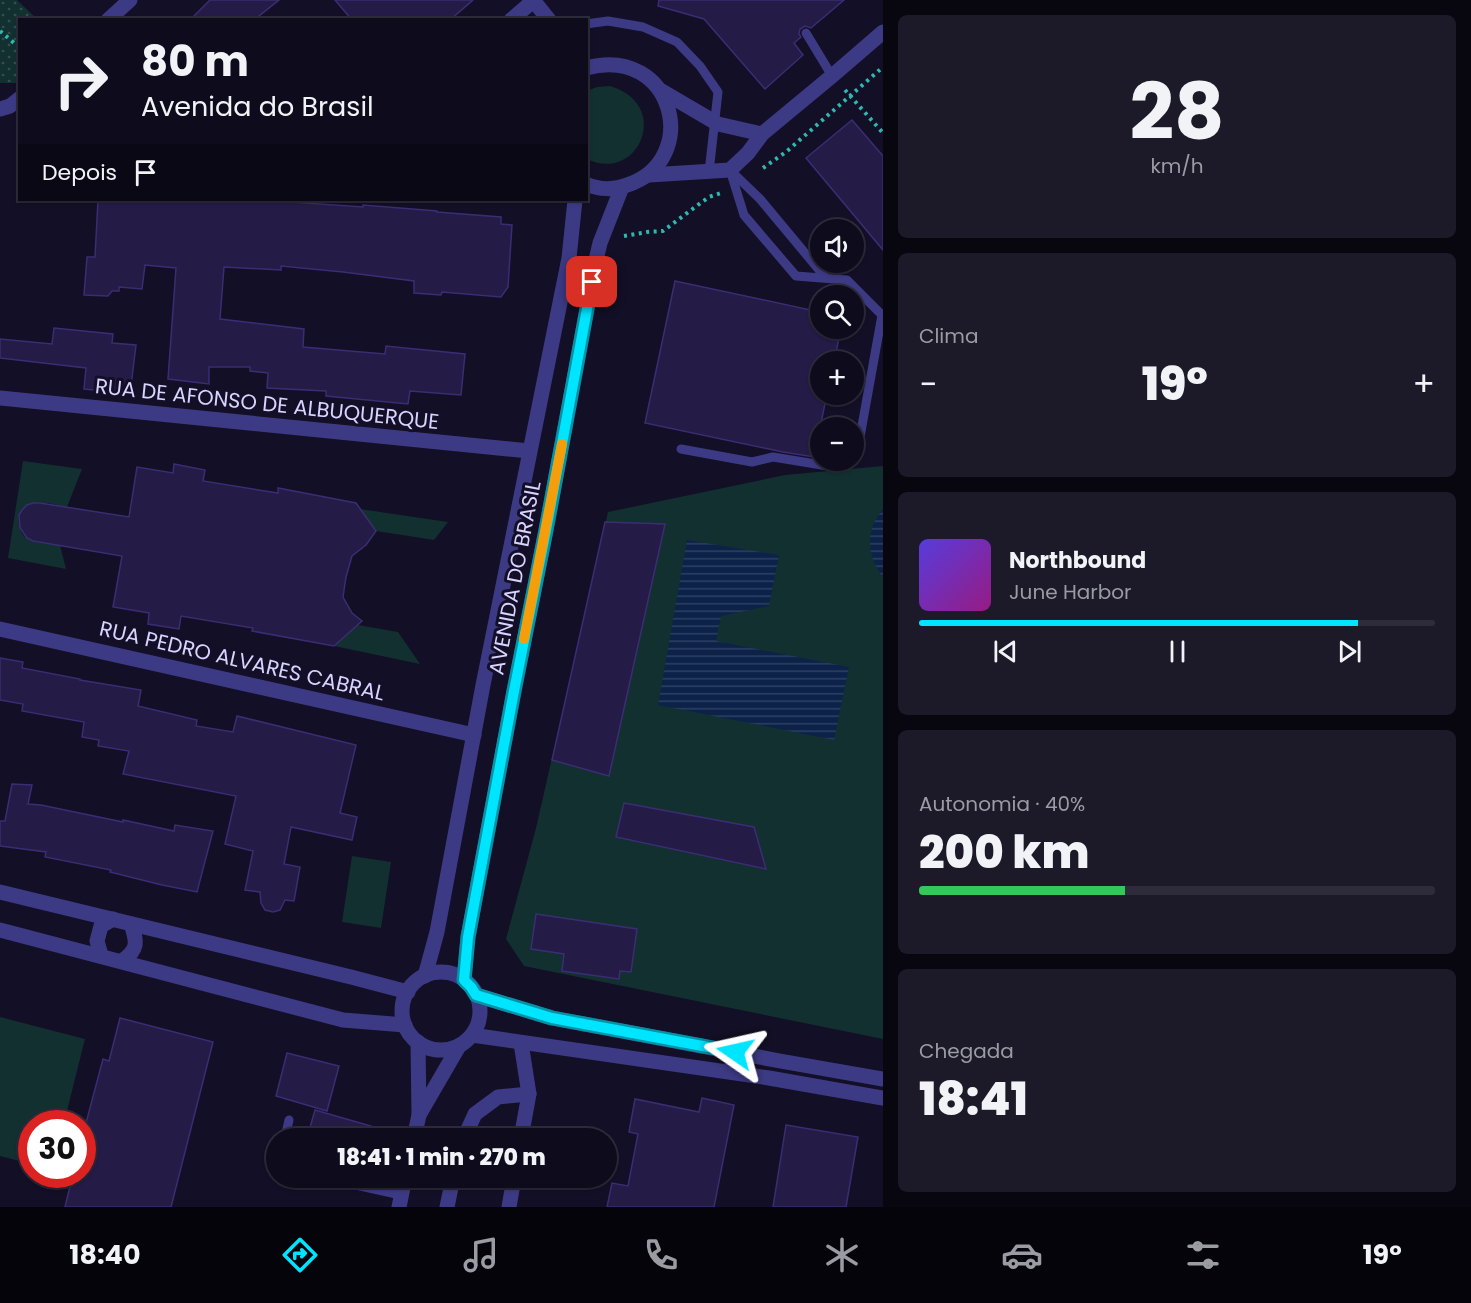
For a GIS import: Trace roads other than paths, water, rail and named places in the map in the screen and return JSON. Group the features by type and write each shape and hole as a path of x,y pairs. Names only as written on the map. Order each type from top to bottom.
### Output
{"street":[{"path":"110,18 130,0"},
{"path":"513,18 534,0 548,18"},
{"path":"649,175 730,170 748,153 762,134 883,32"},
{"path":"588,67 601,64 618,64 634,69 649,78 660,90 714,122 762,134"},
{"path":"588,184 606,189 636,183 649,175 661,161 669,144 671,125 668,107 660,90"},
{"path":"0,109 10,106 18,100"},
{"name":"AVENIDA DO BRASIL","path":"464,980 470,925 596,260 621,187"},
{"name":"AVENIDA DO BRASIL","path":"425,976 437,932 483,685 569,258 575,201"},
{"name":"RUA DE AFONSO DE ALBUQUERQUE","path":"0,398 529,451"},
{"name":"RUA PEDRO ALVARES CABRAL","path":"0,628 474,735"},
{"path":"0,892 408,992"},
{"path":"101,955 96,941 101,926 113,919"},
{"path":"122,961 133,953 136,941 131,924"},
{"path":"0,930 343,1020 405,1025"},
{"path":"419,1115 459,1046 472,1035 480,1016 480,1005 476,995 464,980 445,972 425,976 415,982 403,1002 402,1014 405,1025 410,1035 427,1047 437,1050 459,1046"},
{"path":"476,995 552,1018 883,1079"},
{"path":"472,1035 769,1078 883,1098"},
{"path":"416,1128 419,1115 418,1042"},
{"path":"521,1043 530,1094 523,1128"},
{"path":"469,1128 475,1114 498,1097 530,1094"},
{"path":"447,1207 451,1188"},
{"path":"509,1207 512,1188"}],"lane":[{"path":"588,24 608,21 643,27 677,42 700,66 718,92 709,171"},
{"path":"806,33 832,76"},
{"path":"730,170 739,184 760,199 825,277"},
{"path":"739,184 744,215 796,276 847,280 882,316 863,417"},
{"path":"681,449 752,462 773,457 810,463"},
{"path":"287,1128 289,1120"},
{"path":"357,1188 400,1201"}],"water":[{"path":"883,509 883,577 872,557 870,543 872,528"},
{"path":"687,540 779,555 769,606 721,616 716,641 849,667 834,740 658,705"}]}
